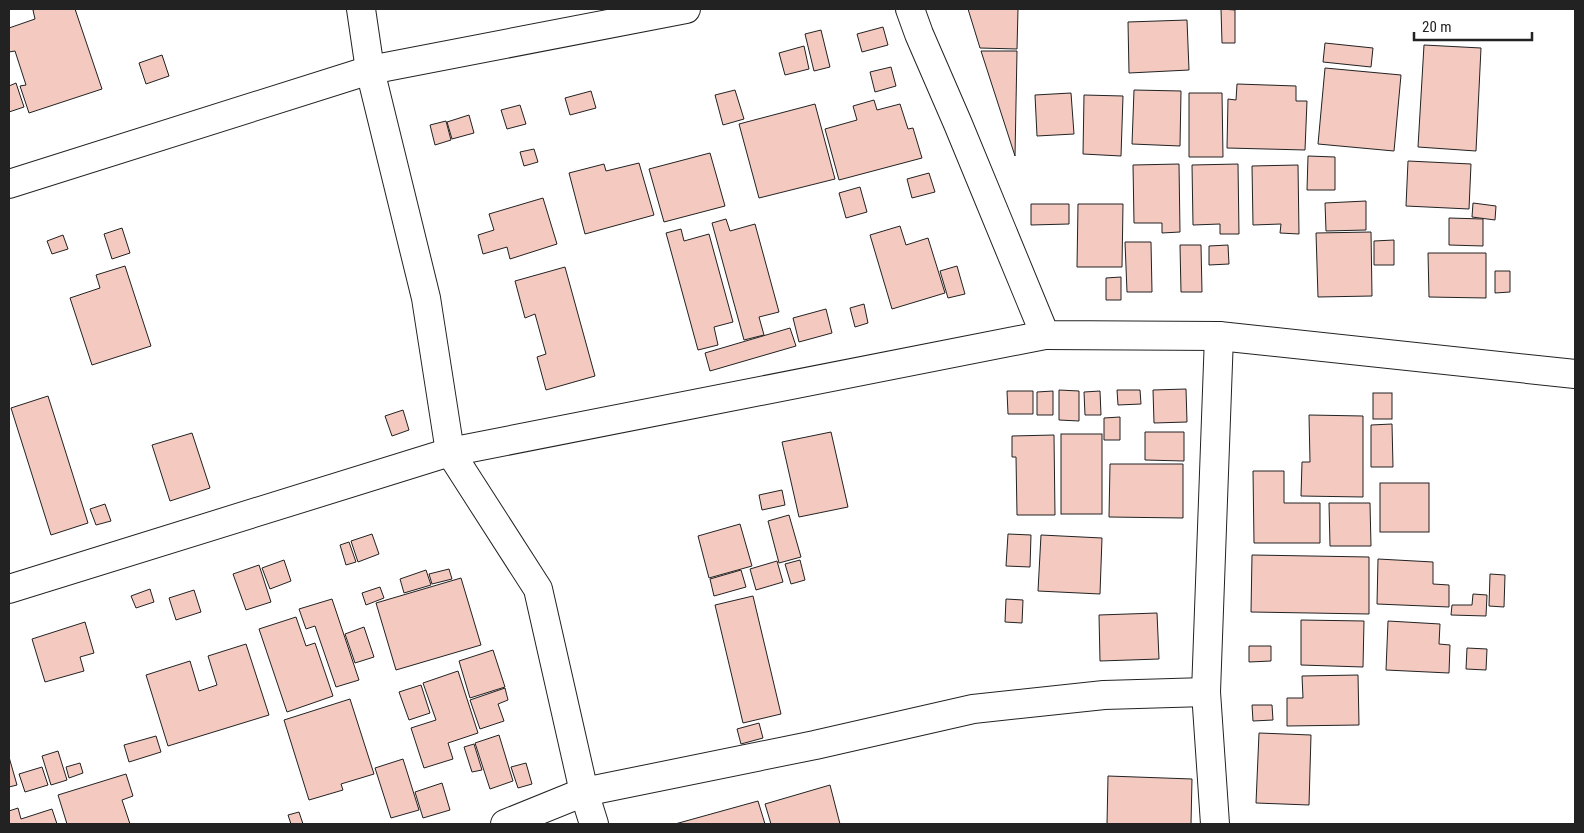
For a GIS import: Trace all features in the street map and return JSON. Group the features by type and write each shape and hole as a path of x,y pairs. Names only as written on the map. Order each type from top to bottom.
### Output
{"street":[{"path":"361,9 370,70 426,298 450,452 538,589 584,792 594,824"},
{"path":"9,184 370,70 686,9"},
{"path":"910,9 1045,335"},
{"path":"9,589 450,452 1045,335 1219,336 1575,374"},
{"path":"1215,824 1206,692 1219,336"},
{"path":"505,824 584,792 815,745 973,709 1104,695 1206,692"}],"building":[{"path":"75,9 102,89 29,113 20,86 26,85 15,51 9,52 9,28 35,19 33,10"},
{"path":"968,9 1018,9 1017,49 980,48"},
{"path":"1221,9 1235,10 1235,43 1222,43"},
{"path":"1187,20 1189,70 1129,73 1128,22"},
{"path":"883,27 888,45 862,52 857,34"},
{"path":"821,30 830,67 814,71 805,34"},
{"path":"1325,43 1373,48 1371,67 1323,62"},
{"path":"1424,45 1481,48 1476,151 1418,147"},
{"path":"804,46 809,69 785,75 779,53"},
{"path":"981,51 1017,51 1015,156"},
{"path":"162,55 169,76 146,84 139,63"},
{"path":"891,67 896,86 875,92 870,72"},
{"path":"1325,68 1401,75 1394,151 1318,144"},
{"path":"16,83 24,107 9,112 9,86"},
{"path":"1237,84 1296,86 1296,101 1307,101 1305,150 1227,148 1228,99 1236,100"},
{"path":"735,90 744,119 723,125 715,95"},
{"path":"1134,90 1181,91 1180,146 1132,144"},
{"path":"591,91 596,108 570,115 565,98"},
{"path":"1071,93 1074,134 1037,136 1035,95"},
{"path":"1189,93 1222,93 1223,157 1189,157"},
{"path":"1084,95 1123,96 1121,156 1083,154"},
{"path":"874,100 877,110 900,104 908,129 913,128 922,158 839,180 825,129 857,120 853,106"},
{"path":"815,104 835,179 759,198 739,124"},
{"path":"520,105 526,124 507,129 501,110"},
{"path":"469,115 474,133 452,139 447,122"},
{"path":"446,121 451,140 435,145 430,125"},
{"path":"534,149 538,162 524,166 520,152"},
{"path":"710,153 725,206 664,222 649,169"},
{"path":"1308,156 1335,157 1335,190 1307,190"},
{"path":"1408,161 1471,164 1469,209 1406,206"},
{"path":"639,163 654,215 585,234 569,173 604,164 606,171"},
{"path":"1179,164 1180,232 1162,233 1162,223 1134,223 1133,165"},
{"path":"1238,164 1239,234 1220,234 1220,224 1193,225 1192,165"},
{"path":"1298,165 1299,234 1280,233 1281,224 1253,225 1252,166"},
{"path":"929,173 935,192 912,198 907,179"},
{"path":"860,187 867,212 846,218 839,193"},
{"path":"543,198 557,244 510,259 507,247 483,254 478,235 494,230 489,214"},
{"path":"1366,201 1366,230 1326,231 1325,203"},
{"path":"1473,203 1496,206 1495,220 1472,217"},
{"path":"1031,204 1069,204 1069,224 1031,225"},
{"path":"1078,204 1123,204 1122,267 1077,267"},
{"path":"1449,218 1483,219 1483,246 1449,245"},
{"path":"726,219 730,231 755,224 779,312 759,317 764,335 744,340 712,223"},
{"path":"900,226 906,245 928,238 945,293 892,309 870,235"},
{"path":"122,228 130,253 112,259 104,234"},
{"path":"681,229 684,241 709,234 733,322 714,327 718,345 698,350 666,233"},
{"path":"1371,232 1372,296 1318,297 1316,233"},
{"path":"63,235 68,249 52,254 47,241"},
{"path":"1394,240 1394,265 1374,265 1374,241"},
{"path":"1125,242 1151,242 1152,292 1127,292"},
{"path":"1180,245 1201,245 1202,292 1181,292"},
{"path":"1228,245 1229,264 1209,265 1209,246"},
{"path":"1428,253 1486,253 1486,298 1429,297"},
{"path":"125,266 151,346 92,365 70,298 100,288 96,275"},
{"path":"957,266 965,294 948,298 940,271"},
{"path":"565,267 595,376 546,390 537,357 546,354 535,314 525,318 515,281"},
{"path":"1495,271 1510,271 1510,292 1495,293"},
{"path":"1121,277 1121,300 1106,300 1106,278"},
{"path":"864,304 868,323 855,327 850,308"},
{"path":"826,309 832,333 799,342 793,318"},
{"path":"790,328 796,346 710,371 705,353"},
{"path":"1186,389 1187,422 1154,423 1153,390"},
{"path":"1059,390 1079,391 1079,421 1059,420"},
{"path":"1117,390 1140,390 1141,404 1118,405"},
{"path":"1007,391 1033,391 1033,414 1008,414"},
{"path":"1053,391 1053,415 1037,415 1037,392"},
{"path":"1100,391 1101,415 1085,415 1084,392"},
{"path":"1373,393 1392,393 1392,419 1373,419"},
{"path":"48,396 88,523 51,535 11,408"},
{"path":"403,410 409,430 392,436 385,416"},
{"path":"1309,415 1363,416 1363,497 1301,496 1302,462 1310,462"},
{"path":"1120,417 1120,440 1104,440 1104,418"},
{"path":"1392,424 1393,467 1371,467 1371,425"},
{"path":"831,432 848,507 799,517 782,442"},
{"path":"1145,432 1184,432 1184,461 1145,460"},
{"path":"192,433 210,488 170,501 152,445"},
{"path":"1061,434 1102,434 1102,514 1061,514"},
{"path":"1054,435 1055,515 1017,515 1016,457 1012,457 1012,436"},
{"path":"1110,464 1183,464 1183,518 1109,517"},
{"path":"1253,471 1284,471 1284,503 1320,503 1320,543 1254,543"},
{"path":"1380,483 1429,483 1429,532 1380,532"},
{"path":"782,490 785,505 762,510 759,495"},
{"path":"1329,503 1370,503 1371,546 1330,546"},
{"path":"105,504 111,521 96,525 90,509"},
{"path":"789,515 801,557 779,563 768,521"},
{"path":"740,524 752,566 709,578 698,536"},
{"path":"372,534 379,554 358,562 351,541"},
{"path":"1008,534 1031,535 1030,567 1006,566"},
{"path":"1041,535 1102,538 1100,594 1038,591"},
{"path":"349,542 356,562 346,565 340,545"},
{"path":"1252,555 1369,557 1369,614 1251,612"},
{"path":"1378,559 1433,562 1433,584 1449,585 1449,607 1377,604"},
{"path":"284,560 291,581 270,589 262,568"},
{"path":"800,560 805,580 791,584 785,564"},
{"path":"777,561 783,582 756,590 750,569"},
{"path":"259,565 271,602 246,610 233,574"},
{"path":"449,569 452,579 432,584 429,574"},
{"path":"426,570 431,585 404,593 400,579"},
{"path":"741,570 746,587 714,596 710,579"},
{"path":"1490,574 1505,575 1504,607 1489,606"},
{"path":"461,578 481,645 396,670 376,603"},
{"path":"380,587 384,598 366,605 362,593"},
{"path":"150,589 154,602 136,608 131,596"},
{"path":"194,590 201,612 176,620 169,598"},
{"path":"1473,594 1487,595 1486,616 1451,615 1452,605 1472,605"},
{"path":"753,596 781,714 743,723 715,605"},
{"path":"332,599 359,680 336,687 315,626 306,629 299,609"},
{"path":"1006,599 1023,600 1022,623 1005,622"},
{"path":"1157,613 1159,659 1100,661 1099,615"},
{"path":"296,617 306,646 315,643 333,696 287,712 259,629"},
{"path":"1301,620 1364,621 1363,667 1301,665"},
{"path":"1388,621 1440,624 1439,644 1450,645 1449,673 1386,670"},
{"path":"85,622 94,653 80,657 84,671 45,682 32,639"},
{"path":"364,627 374,657 355,663 345,634"},
{"path":"246,644 269,715 168,746 146,675 190,661 199,691 217,685 208,656"},
{"path":"1249,646 1271,646 1271,661 1249,662"},
{"path":"1467,648 1487,649 1486,670 1466,669"},
{"path":"493,650 505,687 470,698 459,661"},
{"path":"458,671 478,733 448,743 453,759 424,768 411,728 436,720 423,683"},
{"path":"1358,675 1359,725 1287,726 1287,698 1303,698 1302,676"},
{"path":"421,685 430,713 409,720 399,692"},
{"path":"505,688 508,700 498,704 504,721 480,729 470,700"},
{"path":"350,699 374,774 341,784 343,790 309,800 284,720"},
{"path":"1252,705 1272,705 1273,720 1253,721"},
{"path":"759,723 763,738 741,744 737,729"},
{"path":"1259,733 1311,735 1309,805 1256,803"},
{"path":"499,735 513,781 490,789 475,743"},
{"path":"156,736 161,752 129,762 124,745"},
{"path":"474,744 482,770 472,772 464,747"},
{"path":"58,751 67,780 51,785 42,756"},
{"path":"9,757 17,785 9,787"},
{"path":"403,759 419,810 391,818 375,768"},
{"path":"80,763 83,773 69,778 66,767"},
{"path":"526,763 532,784 518,788 511,767"},
{"path":"42,767 48,785 25,792 19,774"},
{"path":"126,774 133,796 122,800 130,824 67,824 58,795"},
{"path":"1108,776 1192,779 1191,824 1107,824"},
{"path":"442,783 450,810 423,818 415,792"},
{"path":"830,785 840,824 771,824 765,804"},
{"path":"758,801 765,824 675,824"},
{"path":"18,808 21,819 52,809 57,824 9,824 9,811"},
{"path":"299,812 303,824 291,824 288,815"}]}
